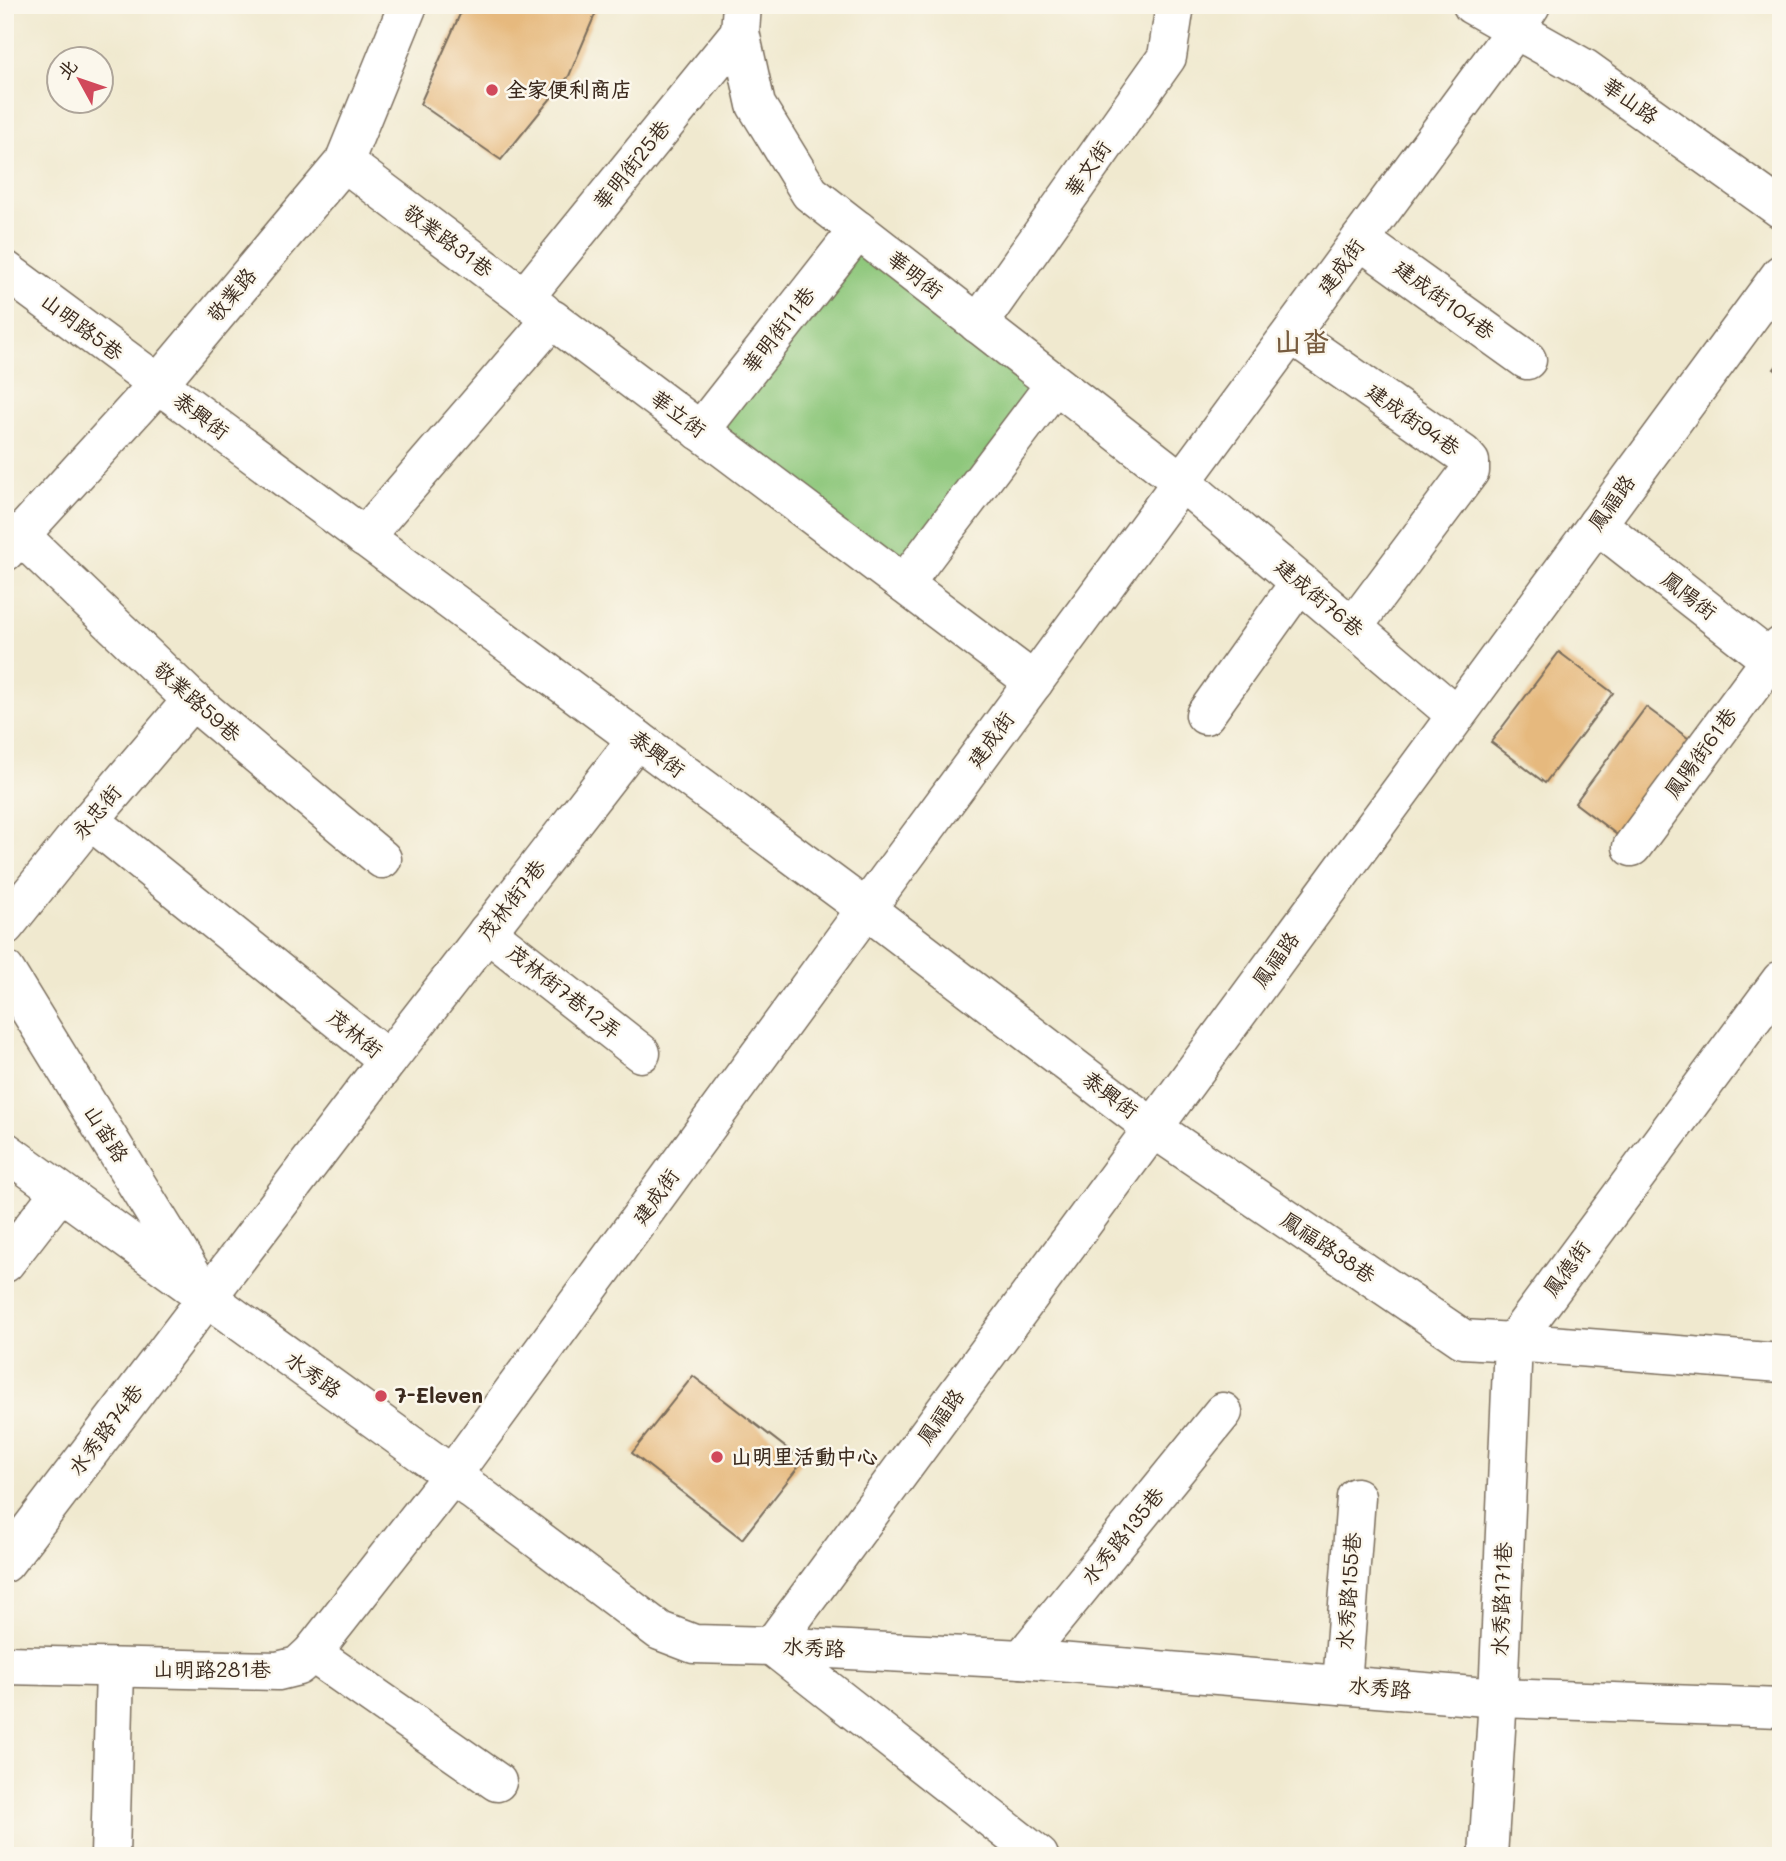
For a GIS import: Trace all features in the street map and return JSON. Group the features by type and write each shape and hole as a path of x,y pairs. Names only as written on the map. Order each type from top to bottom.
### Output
{"street":[{"name":"敬業路","path":"12,544 158,384 344,162 408,5"},
{"name":"華文街","path":"978,324 1167,57 1175,5"},
{"name":"華山路","path":"1472,5 1523,17 1584,68 1781,209"},
{"name":"建成街","path":"452,1475 1523,17"},
{"name":"華明街","path":"741,18 756,105 810,193 1182,482"},
{"name":"華明街25巷","path":"538,309 741,18"},
{"name":"敬業路31巷","path":"344,162 538,309"},
{"name":"華明街11巷","path":"700,430 858,230"},
{"name":"建成街104巷","path":"1360,240 1527,360"},
{"name":"山明路5巷","path":"5,270 158,384"},
{"name":"鳳福路","path":"772,1646 1781,274"},
{"name":"華立街","path":"538,309 1034,682"},
{"path":"364,537 538,309"},
{"name":"建成街94巷","path":"1291,334 1463,454 1470,462 1470,471 1353,626"},
{"name":"泰興街","path":"158,384 866,909 1153,1128"},
{"path":"904,584 1055,384"},
{"name":"建成街76巷","path":"1182,482 1456,715"},
{"name":"鳳陽街","path":"1597,524 1777,658"},
{"name":"敬業路59巷","path":"12,544 382,859"},
{"path":"1205,715 1300,582"},
{"name":"鳳陽街61巷","path":"1632,847 1777,658"},
{"name":"永忠街","path":"5,926 192,700"},
{"name":"茂林街7巷","path":"388,1060 637,739"},
{"name":"茂林街","path":"90,820 388,1060 206,1297"},
{"name":"茂林街7巷12弄","path":"487,932 641,1053"},
{"name":"山畓路","path":"5,970 206,1297"},
{"name":"鳳德街","path":"1513,1342 1781,980"},
{"name":"鳳福路38巷","path":"1153,1128 1463,1339 1513,1342"},
{"name":"水秀路","path":"5,1151 452,1475 660,1631 694,1644 1022,1659 1498,1698 1781,1708"},
{"path":"5,1263 60,1192"},
{"name":"水秀路74巷","path":"5,1563 206,1297"},
{"path":"1513,1342 1781,1363"},
{"name":"水秀路171巷","path":"1488,1856 1498,1698 1513,1342"},
{"name":"水秀路135巷","path":"1022,1659 1223,1412"},
{"name":"山明路281巷","path":"5,1665 278,1671 298,1666 312,1653 452,1475"},
{"name":"水秀路155巷","path":"1342,1685 1356,1497"},
{"path":"772,1646 1039,1856"},
{"path":"312,1653 497,1782"},
{"path":"110,1856 115,1669"}],"green space":[{"path":"859,241 1046,385 902,576 710,429"}],"building":[{"name":"全家便利商店","path":"464,5 599,5 569,76 501,160 420,104"},
{"path":"1781,360 1781,374 1774,369"},
{"path":"1559,652 1613,693 1545,783 1491,742"},
{"path":"1646,707 1700,747 1628,843 1575,803"},
{"name":"山明里活動中心","path":"693,1376 803,1461 742,1539 632,1453"}],"place":[{"name":"全家便利商店","path":"492,90"},
{"name":"7-Eleven","path":"381,1396"},
{"name":"山明里活動中心","path":"717,1457"}],"district":[{"name":"山畓","path":"1302,342"}]}
